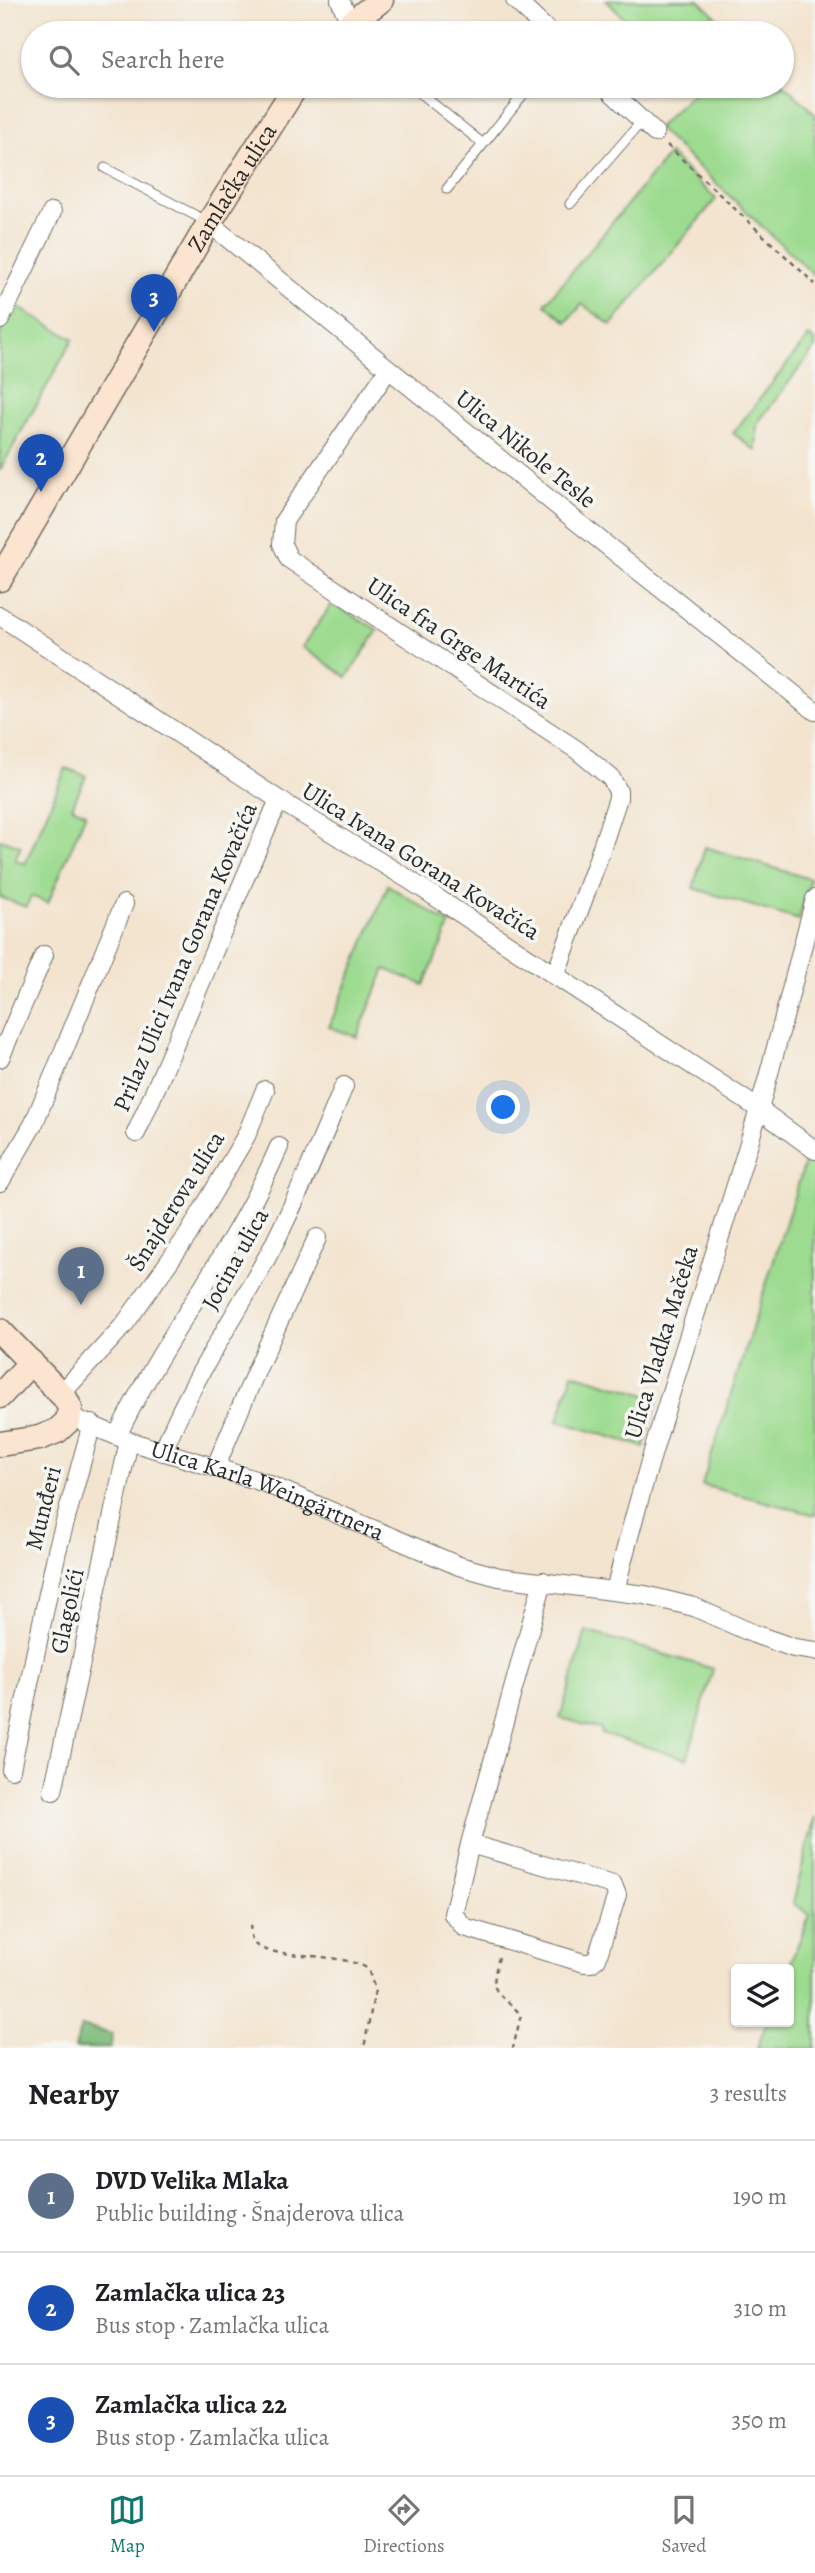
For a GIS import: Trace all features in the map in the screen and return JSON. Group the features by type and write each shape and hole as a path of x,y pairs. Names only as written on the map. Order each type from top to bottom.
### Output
{"street":[{"path":"340,0 343,21"},
{"path":"353,21 381,0"},
{"path":"515,0 537,21"},
{"name":"Zamlačka ulica","path":"0,579 209,223 288,98"},
{"path":"618,98 648,127"},
{"path":"0,320 52,212"},
{"name":"Ulica Nikole Tesle","path":"209,223 388,370 815,711"},
{"name":"Ulica fra Grge Martića","path":"388,370 284,521 282,544 289,559 577,750 604,771 616,785 618,798 597,865 555,976"},
{"name":"Ulica Ivana Gorana Kovačića","path":"0,616 279,800 408,879 759,1109 815,1150"},
{"name":"Prilaz Ulici Ivana Gorana Kovačića","path":"136,1133 170,1059 239,887 279,800"},
{"path":"759,1109 815,900"},
{"path":"0,1182 34,1124 124,904"},
{"path":"0,1058 44,956"},
{"name":"Jocina ulica","path":"163,1452 173,1425 201,1370 274,1243 344,1086"},
{"name":"Šnajderova ulica","path":"74,1411 124,1325 188,1236 235,1156 265,1090"},
{"name":"Ulica Vladka Mačeka","path":"615,1591 628,1537 684,1348 759,1109"},
{"name":"Glagolići","path":"53,1791 123,1438 160,1357 241,1223 279,1147"},
{"path":"216,1466 317,1238"},
{"path":"0,1331 74,1411 64,1426 49,1435 0,1444"},
{"path":"0,1396 30,1362"},
{"name":"Ulica Karla Weingärtnera","path":"74,1411 123,1438 265,1483 459,1566 499,1577 645,1594 694,1607 754,1634 794,1648 815,1651"},
{"name":"Munđeri","path":"11,1769 54,1563 74,1411"},
{"path":"470,1844 607,1881 616,1889 617,1895 600,1951 591,1963 464,1927 457,1922 453,1914 470,1844 543,1581"}],"lane":[{"path":"426,98 482,143"},
{"path":"447,189 520,98"},
{"path":"570,204 648,127"},
{"path":"104,168 209,223"}],"path":[{"path":"648,127 815,284"},
{"path":"250,1925 253,1943 258,1947 276,1952 345,1959 368,1969 375,1990 364,2048"},
{"path":"504,1940 493,1979 496,1994 521,2015 513,2048"}],"green space":[{"path":"606,0 699,0 721,21 626,21"},
{"path":"794,94 815,114 815,276 657,128 688,98 794,98"},
{"path":"669,154 716,199 611,325 582,304 567,322 545,304"},
{"path":"14,305 73,339 0,470 0,335"},
{"path":"809,336 815,341 815,348 757,424 756,451 733,433"},
{"path":"332,604 378,630 347,677 302,647"},
{"path":"66,768 86,776 72,807 86,813 48,903 31,896 26,907 0,897 0,839 21,846 15,860 25,864"},
{"path":"705,847 810,879 799,920 693,888"},
{"path":"388,885 450,924 424,985 385,969 357,1037 329,1027"},
{"path":"807,1156 815,1161 815,1515 702,1485"},
{"path":"573,1373 650,1396 657,1402 644,1447 558,1421"},
{"path":"586,1631 713,1669 687,1759 601,1733 601,1729 560,1718"},
{"path":"815,1816 815,2048 757,2048 765,2027 794,2027 794,1964 790,1964 810,1915 793,1903"},
{"path":"81,2026 113,2034 110,2048 75,2048"}],"place":[{"name":"Zamlačka ulica 22","path":"154,332"},
{"name":"Zamlačka ulica 23","path":"41,492"},
{"name":"DVD Velika Mlaka","path":"81,1305"}]}
